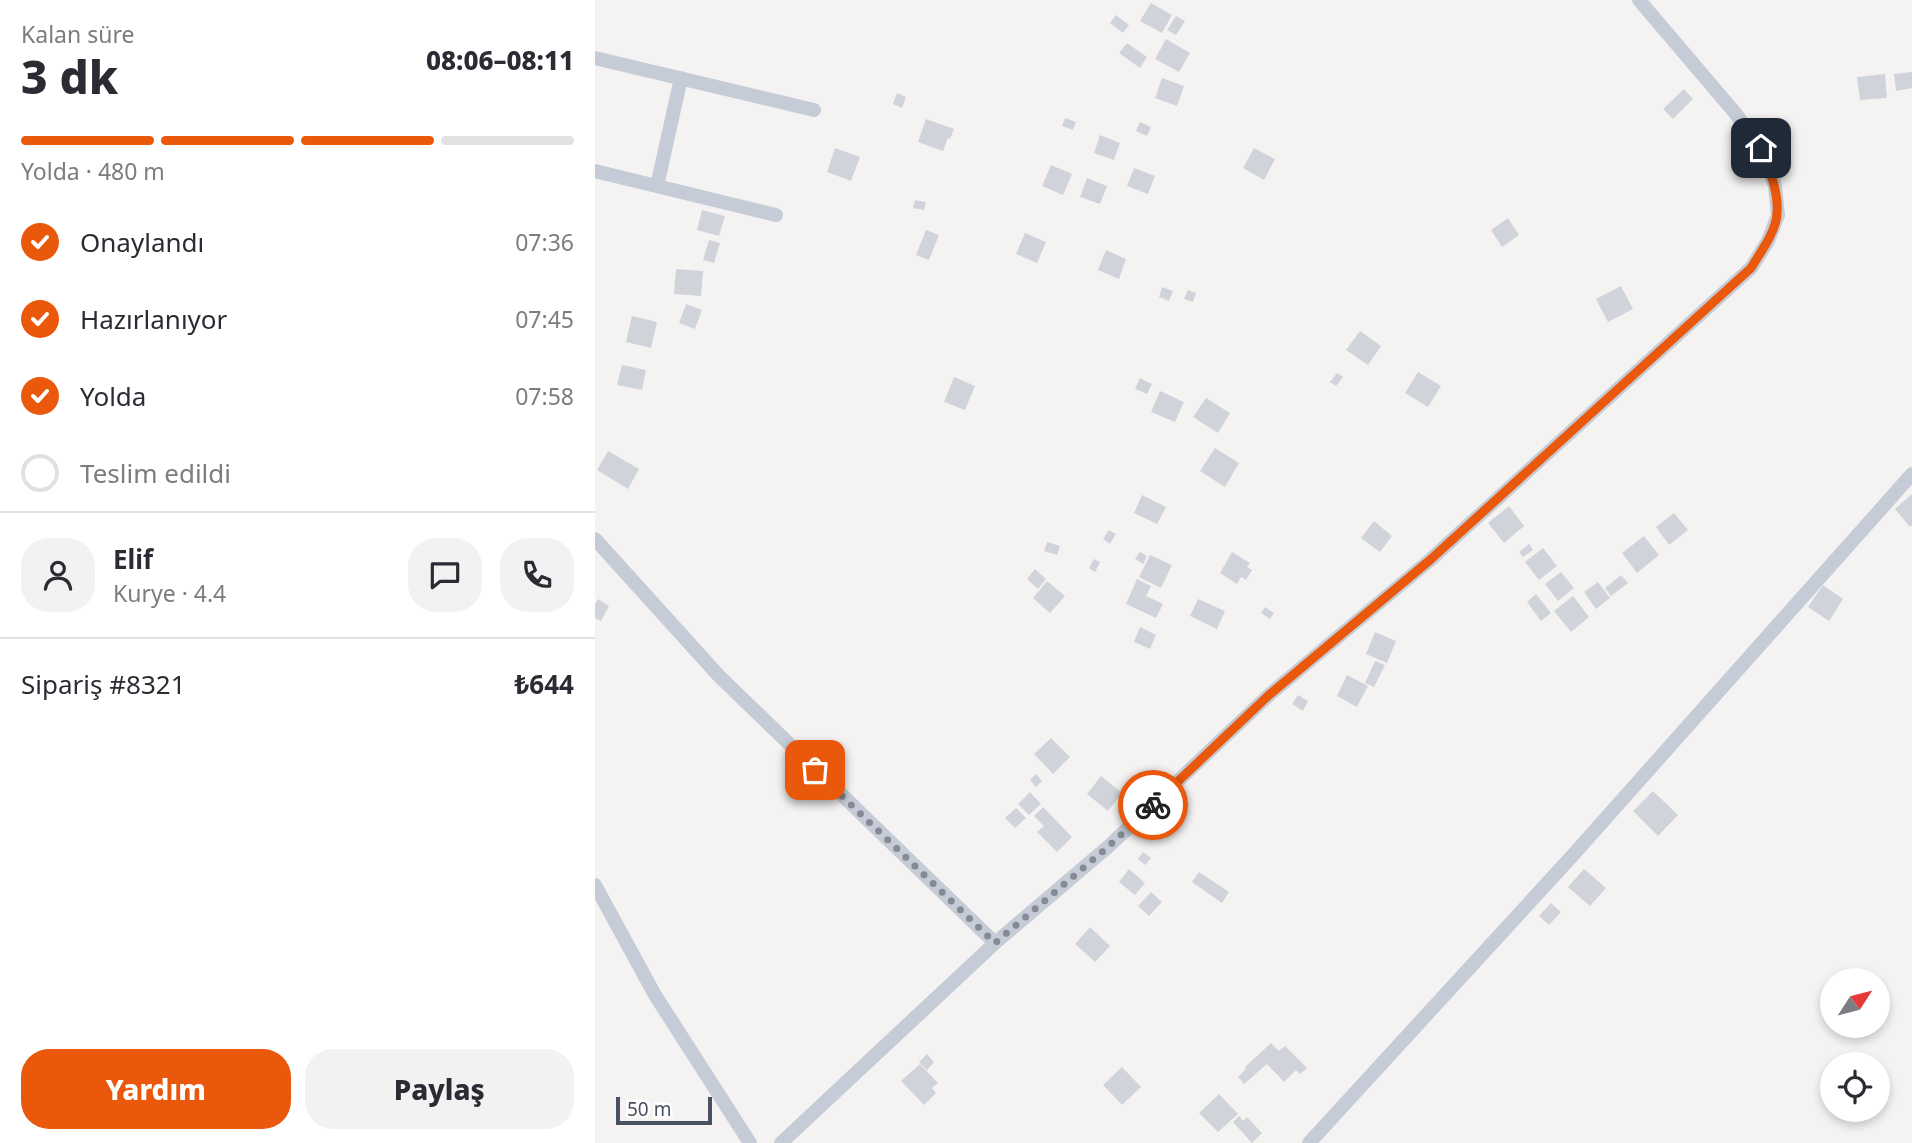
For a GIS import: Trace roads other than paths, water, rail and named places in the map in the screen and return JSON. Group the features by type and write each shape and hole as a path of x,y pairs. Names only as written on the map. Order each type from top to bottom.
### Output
{"street":[{"path":"781,1143 995,943 1109,846 1269,695 1430,560 1751,268 1768,241 1778,215 1775,186 1761,148 1736,114 1639,0"},
{"path":"595,58 814,110"},
{"path":"657,187 681,78"},
{"path":"595,171 776,215"},
{"path":"1310,1143 1573,855 1912,474"},
{"path":"595,539 719,676 995,943"},
{"path":"595,885 655,995 750,1143"}]}
